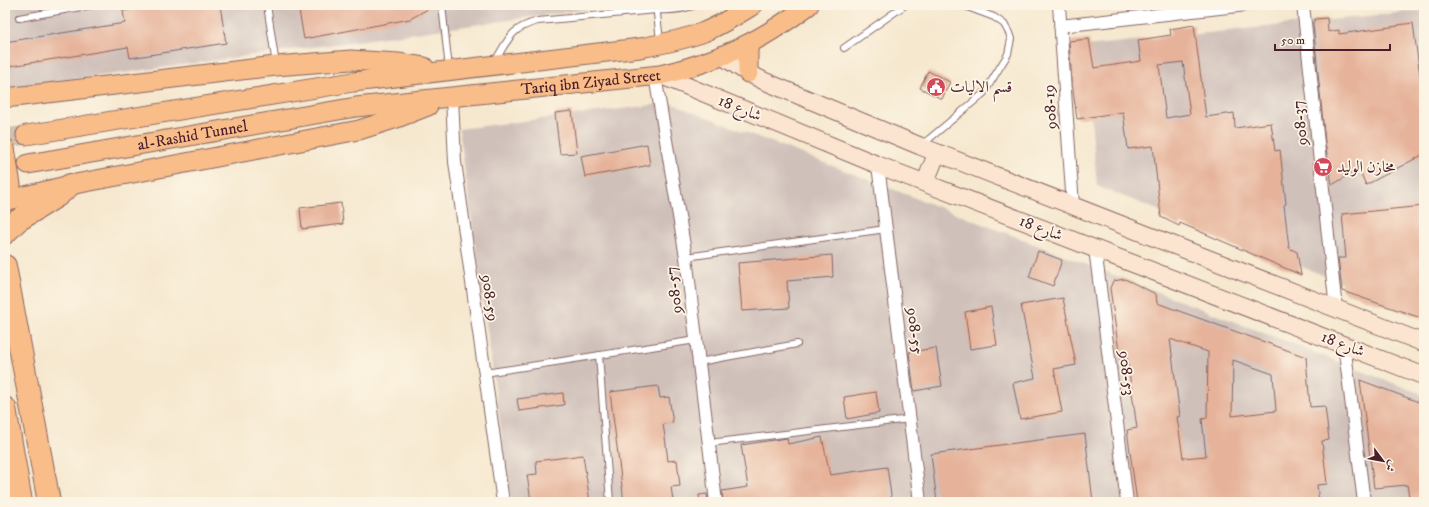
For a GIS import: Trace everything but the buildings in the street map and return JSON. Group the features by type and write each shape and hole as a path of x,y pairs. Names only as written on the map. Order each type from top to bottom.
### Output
{"highway":[{"path":"5,234 17,221 57,196 70,185"},
{"path":"5,266 49,502"},
{"path":"5,408 21,502"}],"main road":[{"name":"Tariq ibn Ziyad Street","path":"353,82 640,48 661,44 703,32 753,5"},
{"name":"Tariq ibn Ziyad Street","path":"356,107 657,76 688,68 722,56 748,44 771,31 809,5"},
{"path":"748,44 748,73"},
{"path":"5,98 276,66 351,60 398,63 447,71"},
{"name":"al-Rashid Tunnel","path":"26,135 353,82"},
{"path":"5,201 70,185 359,130 397,118 450,97"},
{"name":"al-Rashid Tunnel","path":"28,164 356,107"},
{"path":"5,148 10,185 5,201"}],"street":[{"name":"908-19","path":"1059,5 1073,206"},
{"path":"1060,26 1246,5"},
{"name":"908-37","path":"1303,5 1336,309"},
{"name":"شارع 18","path":"722,56 748,73 937,153 1424,343"},
{"name":"شارع 18","path":"657,76 878,165 1424,376"},
{"name":"908-57","path":"657,76 686,257 716,502"},
{"name":"908-59","path":"450,97 455,162 502,502"},
{"path":"926,183 937,153"},
{"name":"908-55","path":"878,165 920,502"},
{"name":"908-53","path":"1095,248 1128,502"},
{"path":"1344,344 1364,502"}],"lane":[{"path":"18,18 92,5"},
{"path":"267,5 276,66"},
{"path":"442,5 447,71"},
{"path":"493,65 516,30 538,21 656,7 670,11 696,5"},
{"path":"844,48 905,5"},
{"path":"920,146 984,93 1008,54 1011,39 1004,24 994,17 962,5"},
{"path":"656,7 661,44"},
{"path":"686,257 886,229"},
{"path":"485,373 696,340"},
{"path":"699,362 797,344"},
{"path":"599,355 610,502"},
{"path":"709,443 910,420"}],"shaded area":[{"path":"5,5 620,5 5,89"},
{"path":"1424,10 1424,315 1097,186 1085,46"},
{"path":"670,103 1424,395 1424,502 511,502 459,129"}],"tunnel":[{"path":"5,138 26,135"}],"place":[{"name":"قسم الاليات","path":"936,87"},
{"name":"مخازن الوليد","path":"1323,167"}]}
